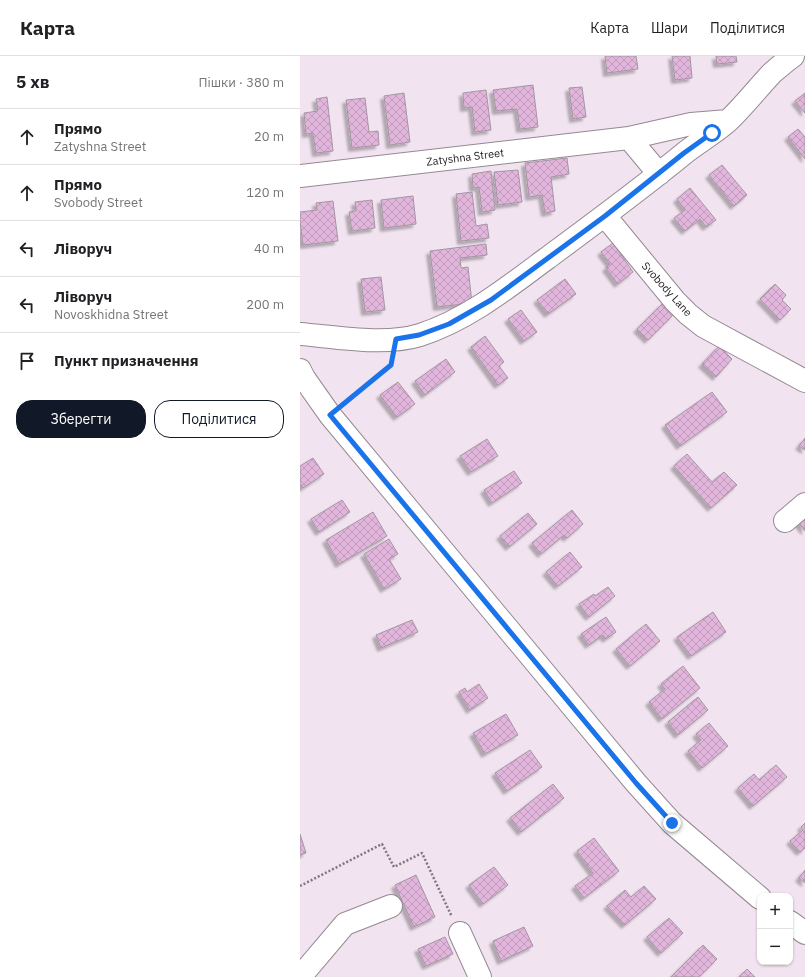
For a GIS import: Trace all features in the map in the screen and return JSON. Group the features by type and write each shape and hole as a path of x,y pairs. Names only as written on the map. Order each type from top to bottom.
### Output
{"street":[{"path":"300,334 371,340 396,339 419,335 449,324 491,300 605,216 684,153 728,121 736,113 768,65 780,65 793,56"},
{"name":"Zatyshna Street","path":"300,176 629,138 691,124 728,121"},
{"path":"629,138 659,174"},
{"name":"Svobody Lane","path":"605,216 675,301 688,314 703,326 805,381"},
{"path":"300,370 330,415 636,783 672,823 757,895"},
{"path":"785,521 805,504"},
{"path":"300,977 345,924 391,906"},
{"path":"793,924 805,933"},
{"path":"460,933 480,977"}],"path":[{"path":"330,415 391,365 396,339"},
{"path":"300,886 382,844 394,867 422,853 460,933"}],"building":[{"path":"605,56 636,56 638,69 607,73"},
{"path":"672,56 690,56 692,78 675,80"},
{"path":"716,56 736,56 737,62 717,64"},
{"path":"533,85 538,127 520,129 517,109 496,111 493,90"},
{"path":"582,87 586,117 573,119 569,88"},
{"path":"486,90 491,130 475,132 472,107 464,108 463,93"},
{"path":"404,93 410,142 390,145 384,96"},
{"path":"805,93 805,113 795,101"},
{"path":"327,97 333,151 316,153 313,133 306,134 304,113 318,111 316,99"},
{"path":"365,98 369,132 378,131 379,145 352,148 346,100"},
{"path":"798,129 805,137 805,159 788,137"},
{"path":"567,158 569,174 551,177 555,211 545,213 542,195 529,197 525,163"},
{"path":"722,165 747,195 734,206 709,175"},
{"path":"518,170 522,202 498,205 494,172"},
{"path":"491,171 495,210 482,212 479,187 473,188 472,174"},
{"path":"690,188 716,220 706,227 700,219 685,231 674,218 685,210 677,199"},
{"path":"472,192 476,226 487,224 489,238 461,241 456,194"},
{"path":"413,196 416,224 384,228 381,200"},
{"path":"372,200 375,228 352,231 349,212 356,211 355,202"},
{"path":"333,201 338,241 303,245 300,212 317,210 316,203"},
{"path":"613,243 633,272 618,284 606,268 610,264 601,252"},
{"path":"486,244 487,255 460,258 461,268 468,267 472,303 437,307 430,251"},
{"path":"381,277 385,310 365,312 361,279"},
{"path":"565,279 576,294 548,314 537,300"},
{"path":"775,284 786,295 782,300 791,309 780,320 760,299"},
{"path":"663,303 674,314 648,340 637,329"},
{"path":"521,310 537,332 524,341 508,319"},
{"path":"485,336 504,362 499,366 508,378 498,385 471,347"},
{"path":"719,346 732,359 716,377 702,364"},
{"path":"446,359 455,372 425,395 415,381"},
{"path":"398,382 415,404 397,417 380,395"},
{"path":"712,392 727,412 680,446 665,425"},
{"path":"805,438 805,450 799,446"},
{"path":"487,439 498,456 471,472 460,456"},
{"path":"687,454 712,482 724,472 737,485 711,508 674,466"},
{"path":"313,458 324,474 303,488 300,483 300,466"},
{"path":"514,471 522,483 492,503 484,490"},
{"path":"342,500 350,512 319,532 311,519"},
{"path":"572,510 583,524 567,538 564,535 541,554 532,543"},
{"path":"373,512 387,536 339,564 326,540"},
{"path":"805,512 805,531 795,519"},
{"path":"528,513 537,524 509,547 500,536"},
{"path":"389,539 398,554 389,559 401,579 384,589 364,554"},
{"path":"570,552 582,567 558,586 546,572"},
{"path":"608,587 615,596 589,617 579,604"},
{"path":"713,612 726,632 691,656 677,637"},
{"path":"606,617 616,632 606,639 603,635 589,645 581,634"},
{"path":"412,620 418,632 381,648 376,635"},
{"path":"646,624 660,641 630,666 616,649"},
{"path":"683,666 700,688 662,719 649,702 665,689 661,684"},
{"path":"479,684 488,698 470,710 459,692 465,688 467,692"},
{"path":"698,697 708,710 678,735 668,722"},
{"path":"506,714 518,735 485,754 473,733"},
{"path":"709,723 728,746 702,768 688,751 701,740 696,734"},
{"path":"530,750 542,767 507,791 495,773"},
{"path":"776,765 787,777 753,806 738,788 754,774 759,780"},
{"path":"553,784 564,798 521,832 510,818"},
{"path":"805,823 805,848 800,852 790,841 803,830 801,827"},
{"path":"300,834 306,853 300,855"},
{"path":"594,838 619,871 584,898 575,886 593,873 577,851"},
{"path":"494,867 508,885 483,904 469,885"},
{"path":"805,870 805,883 799,878"},
{"path":"416,875 435,917 414,927 395,885"},
{"path":"644,886 656,899 625,925 607,906 625,890 631,897"},
{"path":"669,918 683,933 661,953 647,937"},
{"path":"524,927 533,946 501,961 493,941"},
{"path":"445,937 453,954 426,966 418,949"},
{"path":"703,945 717,959 699,977 671,977"},
{"path":"747,969 755,977 739,977"}],"route":[{"path":"672,823 636,783 330,415 391,365 396,339 419,335 449,324 491,300 605,216 684,153 712,133"}]}
